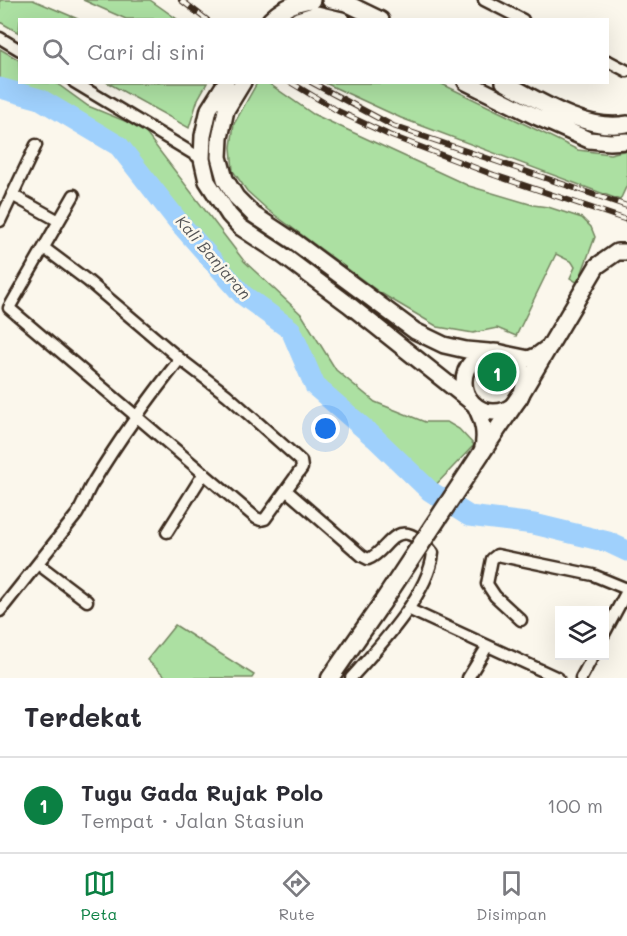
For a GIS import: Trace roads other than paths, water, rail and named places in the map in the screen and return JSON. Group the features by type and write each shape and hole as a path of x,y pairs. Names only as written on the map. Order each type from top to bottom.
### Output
{"main road":[{"path":"272,18 289,6 312,0"},
{"path":"330,0 346,3 377,18"},
{"path":"304,18 317,14 334,18"},
{"path":"225,84 209,109 203,136 202,159 207,181 219,202 240,226 348,304 475,405 491,412 500,412 515,404 597,266 617,252 627,252"},
{"path":"242,84 226,110 220,138 219,157 225,179 236,197 254,215 295,242 415,331 444,345 529,359 550,346"},
{"path":"470,84 589,140 627,141"},
{"path":"508,84 596,126 627,124"},
{"path":"330,678 382,603 483,452 520,396 524,381 519,366 508,356 500,353 481,356 467,369 465,379 465,389 475,405 485,430 483,452"}],"street":[{"path":"484,0 519,18"},
{"path":"0,38 18,49"},
{"path":"609,62 627,71"},
{"path":"77,84 202,159"},
{"path":"0,221 6,201 36,146"},
{"path":"44,248 88,280 180,359 227,395 301,460 302,468 265,519 261,520 9,308 74,195"},
{"path":"6,201 59,221"},
{"path":"0,611 81,508 92,483 136,415 180,359"},
{"path":"167,532 204,473"},
{"path":"286,490 368,559 375,557 398,534 408,533 427,545 433,553 429,572 408,609 351,678"},
{"path":"521,620 489,589 487,584 492,560 497,555 593,575 627,590 609,624"},
{"path":"38,564 87,601"},
{"path":"408,609 558,678"},
{"path":"468,678 487,647"},
{"path":"580,678 591,660"}],"waterway":[{"name":"Kali Banjaran","path":"0,88 40,99 119,146 177,220 243,295 291,330 315,386 375,438 430,491 469,516 534,524 608,542 627,551"}],"railway":[{"path":"181,0 204,18"},
{"path":"293,84 338,111 389,135 494,175 627,220"},
{"path":"315,84 393,126 627,206"}],"place":[{"name":"Tugu Gada Rujak Polo","path":"497,372"}]}
